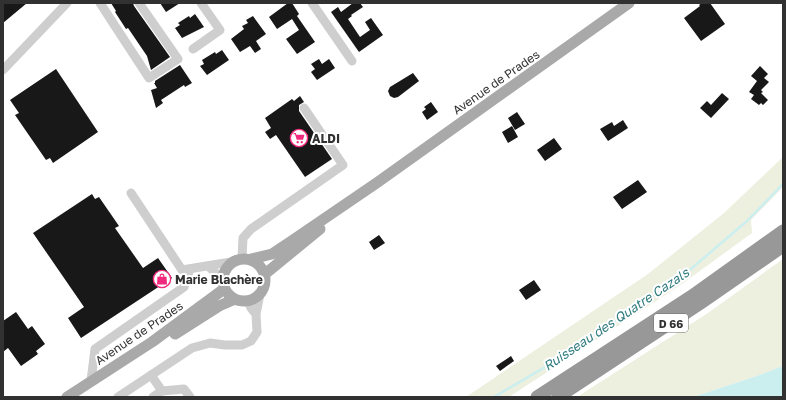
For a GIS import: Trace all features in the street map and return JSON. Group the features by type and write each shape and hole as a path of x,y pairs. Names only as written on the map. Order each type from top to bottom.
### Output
{"highway":[{"name":"D 66","path":"537,397 692,296 783,231"},
{"name":"D 66","path":"558,397 702,302 783,246"}],"main road":[{"name":"Avenue de Prades","path":"241,260 272,254 378,182 629,3"},
{"name":"Avenue de Prades","path":"265,274 378,182"},
{"path":"241,260 257,263 265,274 264,288 260,294 248,301 235,299 227,293 223,284 226,267 241,260"},
{"name":"Avenue de Prades","path":"67,397 152,342 223,284"},
{"name":"Avenue de Prades","path":"78,397 219,306 235,299"}],"street":[{"path":"3,70 66,3"},
{"path":"100,3 149,78 178,59 139,3"},
{"path":"193,49 220,30 201,3"},
{"path":"312,3 352,62"},
{"path":"131,193 182,270 241,260 243,238 251,229 343,165 304,108"},
{"path":"208,266 223,284"},
{"path":"91,382 95,348 184,287 190,269"},
{"path":"118,397 192,348 210,343 225,346 242,345 251,341 257,332 256,314 260,294"},
{"path":"248,301 256,314"},
{"path":"151,375 162,391"},
{"path":"153,397 162,391 184,388 190,397"}],"green space":[{"path":"783,157 783,187 751,220 752,233 682,284 509,397 466,397 648,274 724,213"},
{"path":"783,259 783,366 693,397 577,397 708,313"}],"water":[{"path":"783,366 783,397 693,397 757,376"}],"building":[{"path":"3,3 27,3 3,23"},
{"path":"111,3 133,3 170,57 151,70 147,56 128,28 126,29"},
{"path":"160,3 180,3 166,12"},
{"path":"288,3 292,3 299,14 297,16 315,42 297,54 286,39 299,30 292,19 277,29 269,17"},
{"path":"353,3 360,3 363,7 351,15 352,16 348,19 360,37 370,30 365,22 371,18 383,35 359,52 331,12 338,7 341,12"},
{"path":"702,3 710,3 725,24 701,41 684,18"},
{"path":"195,14 204,27 182,38 175,28 180,25 178,23"},
{"path":"253,16 266,34 256,41 261,49 255,53 250,46 240,52 231,39 244,29 242,26 248,23 246,20"},
{"path":"222,50 229,60 207,75 200,66 204,64 202,60 215,52 216,54"},
{"path":"319,59 322,64 329,59 335,68 317,80 311,72 315,69 311,64"},
{"path":"180,65 192,83 185,87 184,85 161,100 163,103 156,108 151,90 157,88 154,83 155,81"},
{"path":"760,66 768,74 764,78 769,82 761,90 763,92 761,93 768,100 763,105 761,103 759,105 751,99 754,95 749,92 757,81 751,76"},
{"path":"56,69 98,132 53,163 50,158 46,160 15,115 19,113 10,100"},
{"path":"413,73 419,81 398,97 394,98 390,96 388,91 390,87"},
{"path":"722,93 729,99 711,118 700,108 707,101 711,105"},
{"name":"ALDI","path":"300,96 304,102 299,105 299,111 332,159 305,177 276,135 270,139 265,132 271,128 265,118 292,99 294,101"},
{"path":"431,102 438,112 427,120 422,112 426,109 424,107"},
{"path":"517,112 525,124 515,130 508,118"},
{"path":"623,120 628,128 608,141 600,129 612,122 614,126"},
{"path":"512,126 518,137 508,143 502,132"},
{"path":"554,138 562,149 545,161 537,150"},
{"path":"638,180 647,192 622,209 613,197"},
{"path":"92,194 95,199 99,197 119,226 115,228 143,268 158,258 172,278 81,338 68,318 84,307 33,233"},
{"path":"379,235 385,243 374,250 369,242"},
{"path":"534,280 541,290 526,300 519,290"},
{"path":"16,312 28,329 32,326 45,344 36,351 38,354 21,366 8,348 3,352 3,321"},
{"path":"511,356 514,361 500,371 496,366"}],"waterway":[{"name":"Ruisseau des Quatre Cazals","path":"494,397 559,359 678,280 747,221 783,184"}],"place":[{"name":"ALDI","path":"299,138"},
{"name":"Marie Blachère","path":"162,279"}]}
